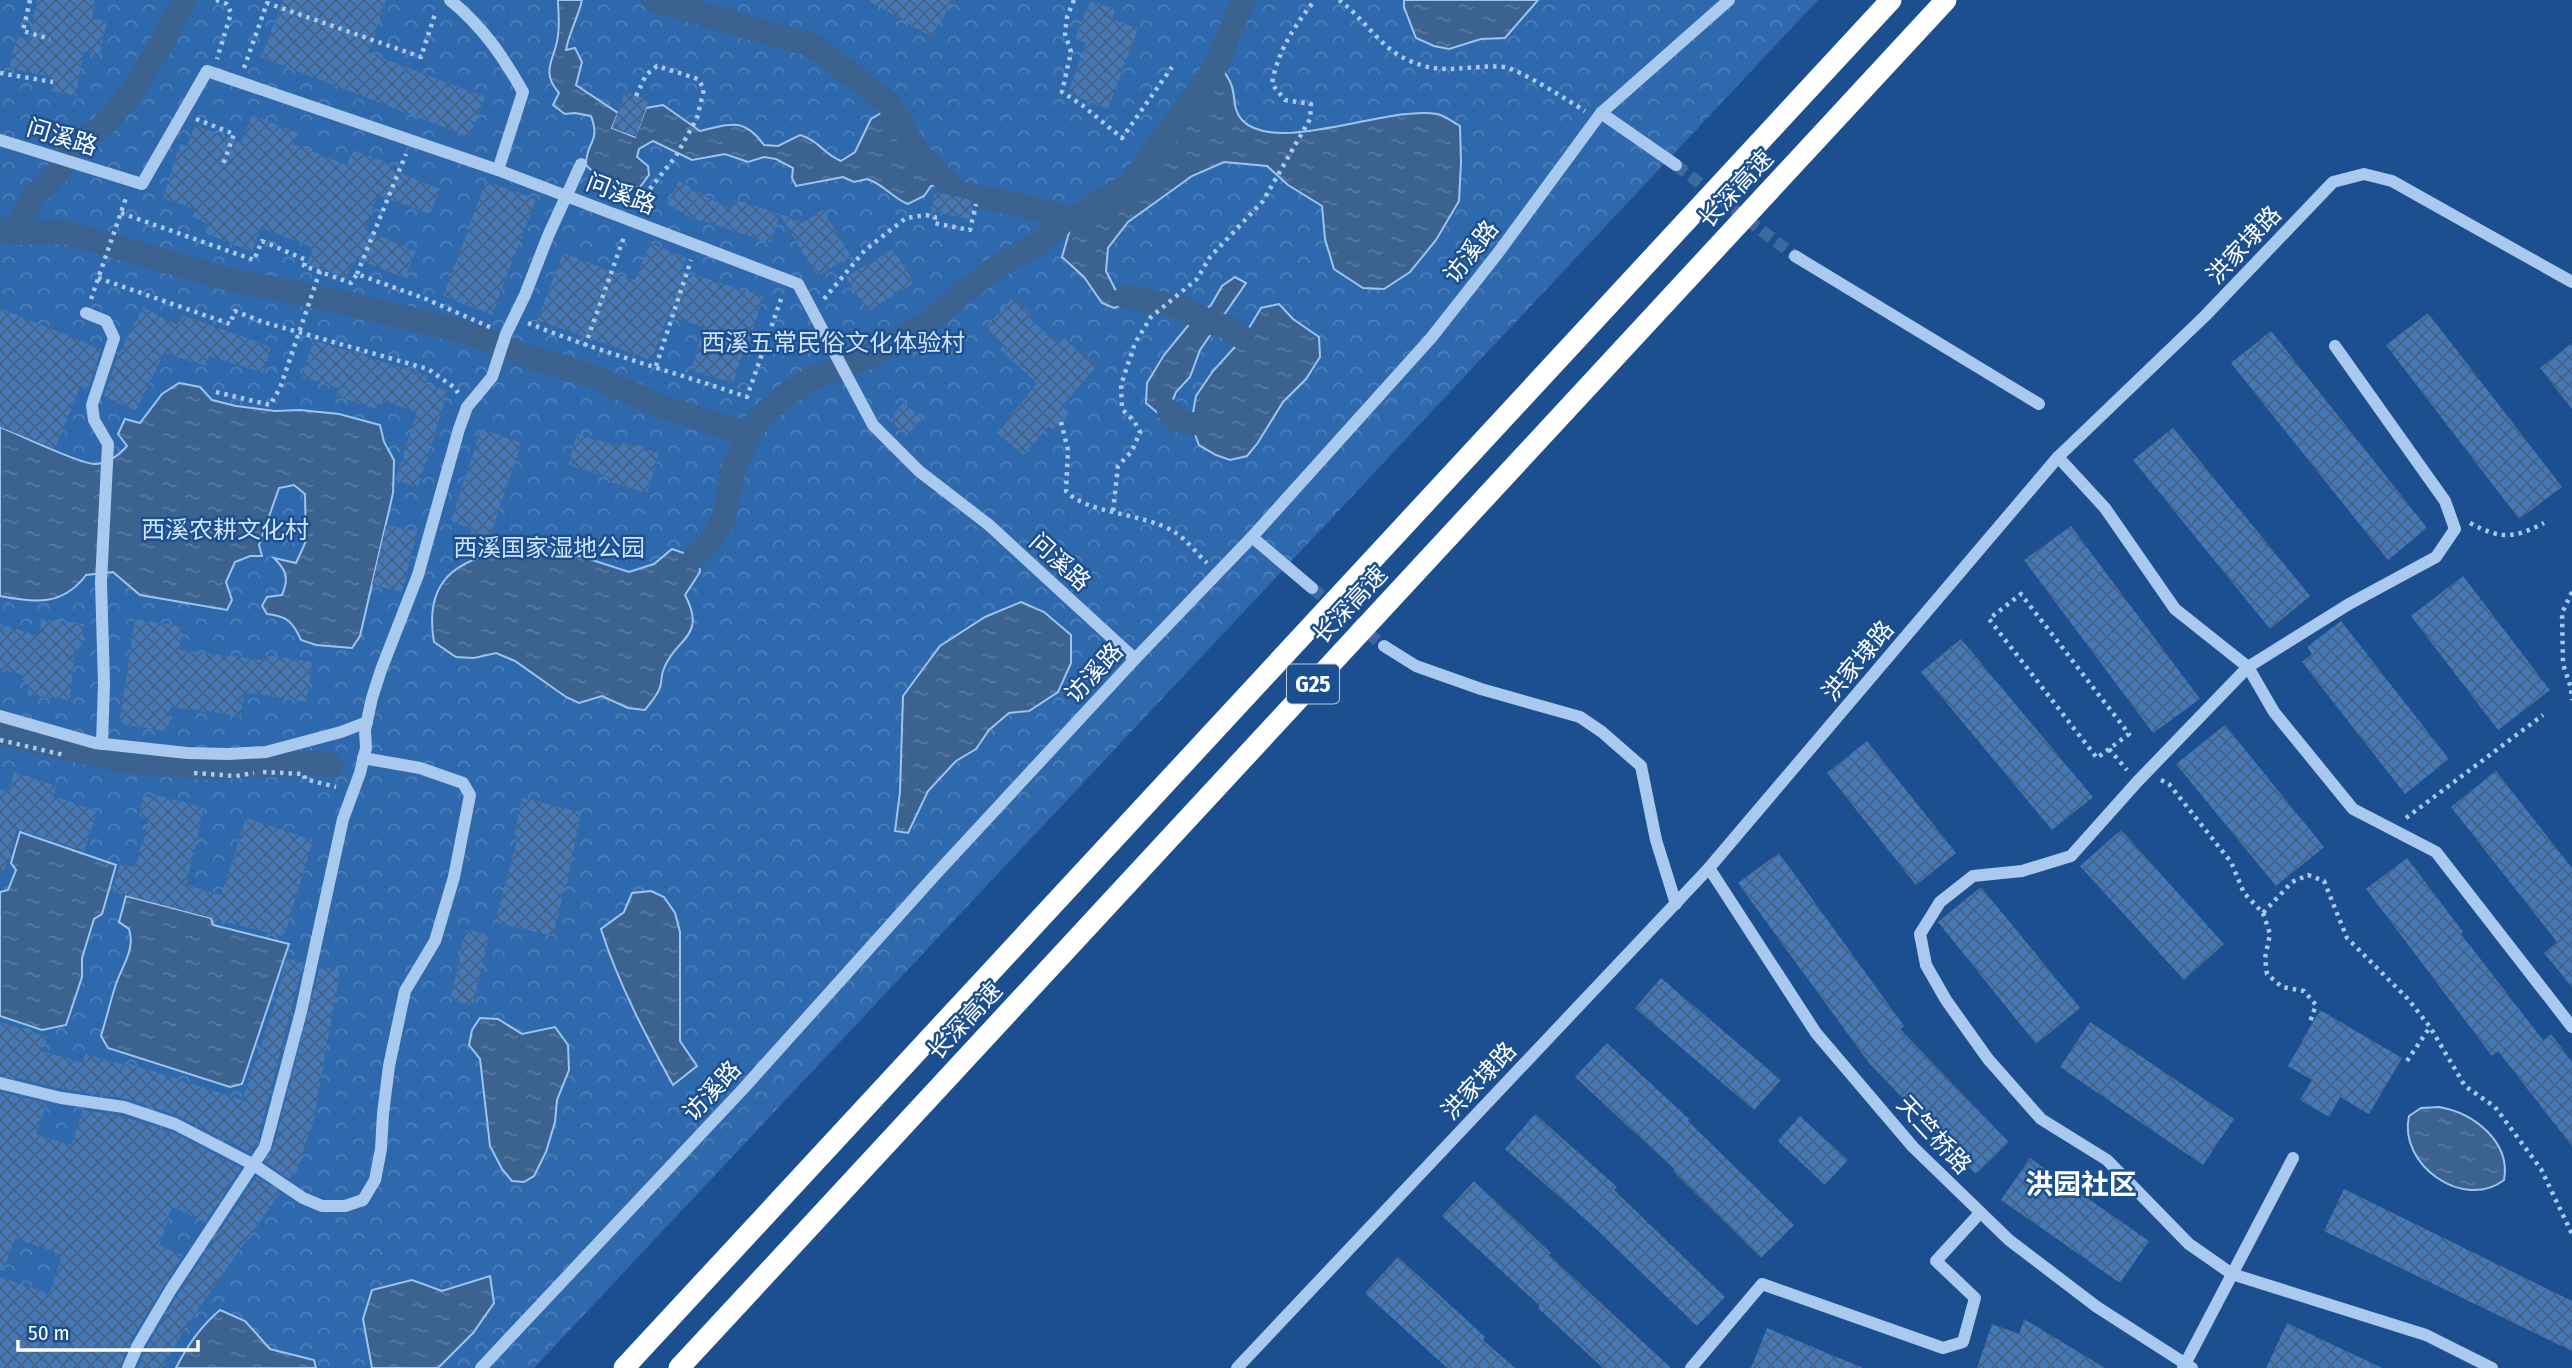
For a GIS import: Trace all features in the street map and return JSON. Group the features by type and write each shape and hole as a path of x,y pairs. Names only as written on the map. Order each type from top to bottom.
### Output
{"highway":[{"name":"长深高速","path":"624,1368 1891,0"},
{"name":"长深高速","path":"679,1368 1946,0"}],"street":[{"path":"450,0 474,20 502,55 523,92 498,170"},
{"name":"访溪路","path":"481,1368 743,1089 935,875 1252,537 1431,338 1498,253 1599,115 1729,0"},
{"name":"问溪路","path":"0,140 142,184 207,71 498,170 797,284 873,425 919,471 989,526 1135,659"},
{"path":"1599,115 1676,165"},
{"path":"128,1368 138,1345 170,1291 264,1147 302,1012 343,820 360,773 367,722 380,670 418,575 467,407 492,377 506,334 581,164"},
{"name":"洪家埭路","path":"1237,1368 1709,868 2059,457 2206,316 2333,181 2364,174 2392,181 2572,282"},
{"path":"1795,256 2039,404"},
{"path":"86,313 106,321 114,338 92,405 94,420 108,444 101,582 104,684 102,744"},
{"path":"2336,346 2445,501 2455,529 2436,557 2349,604 2248,667 2137,782 2071,856 2022,871 1973,876 1940,902 1920,934 1926,965 1946,1000 1988,1059 2041,1119 2107,1160 2189,1244 2232,1273 2426,1335 2492,1368"},
{"path":"2059,457 2105,508 2175,609 2248,667 2274,712 2353,809 2436,852 2572,1027"},
{"path":"1252,537 1312,588"},
{"path":"1384,646 1416,666 1481,689 1580,717 1641,766 1656,840 1676,904"},
{"path":"0,716 102,744 187,753 266,752 341,732 367,722"},
{"path":"0,1083 137,1111 176,1124 254,1165 303,1198 323,1206 345,1206 363,1200 375,1180 381,1149 389,1066 405,991 435,941 454,877 470,794 463,783 430,772 363,758"},
{"name":"天竺桥路","path":"1709,868 1816,1033 1913,1147 2009,1240 2097,1307 2187,1367"},
{"path":"2187,1367 2232,1273 2293,1158"},
{"path":"1691,1368 1762,1284 1943,1348 1963,1342 1975,1298 1936,1261 1980,1213"}],"path":[{"path":"30,0 23,31 50,39"},
{"path":"212,73 231,13 227,4 216,0"},
{"path":"239,82 267,3 421,57 439,0"},
{"path":"1074,0 1067,17 1065,34 1071,52 1062,92 1122,138 1172,67"},
{"path":"1114,511 1118,466 1132,451 1140,432 1122,409 1121,386 1135,343 1151,317 1197,279 1210,257 1263,201 1310,119 1311,104 1285,100 1272,84 1275,65 1290,36 1315,0"},
{"path":"1339,0 1387,46 1406,60 1435,71 1506,67 1599,115"},
{"path":"628,201 639,204 676,156 697,118 704,89 698,79 657,66 646,75 636,96"},
{"path":"0,73 53,82"},
{"path":"182,114 234,134 222,167"},
{"path":"86,313 121,213 254,260 262,241 306,260 304,266 352,283 411,140"},
{"path":"813,313 865,250 906,218 926,215 935,217 934,223 970,230 976,204"},
{"path":"585,346 630,220"},
{"path":"656,366 696,246"},
{"path":"216,392 271,405 280,388 320,271"},
{"path":"356,274 426,299 506,334"},
{"path":"99,275 230,324 234,311 263,322 428,369 455,388 467,407"},
{"path":"514,318 585,346 656,366 747,397 787,280"},
{"path":"1060,422 1068,450 1066,492 1074,501 1142,518 1177,533 1218,573"},
{"path":"2448,509 2496,535 2521,535 2544,523"},
{"path":"2572,592 2562,613 2563,664 2572,688 2572,700"},
{"path":"2021,594 2129,734 2109,749 2097,758 1989,619 2021,594"},
{"path":"2391,829 2543,715"},
{"path":"2109,749 2137,782"},
{"path":"2147,772 2169,784 2231,863 2244,893 2263,913 2270,934 2265,958 2267,974 2282,986 2304,991 2316,1005 2310,1022"},
{"path":"2263,913 2292,883 2308,875 2324,881 2347,938 2408,999 2430,1027 2465,1086 2495,1107 2541,1169 2572,1234"},
{"path":"2407,1060 2430,1027"}],"green space":[{"name":"西溪国家湿地公园","path":"0,0 1818,0 534,1368 0,1368"}],"water":[{"path":"558,0 582,0 566,50 575,48 582,62 576,85 618,113 612,128 635,137 646,108 663,105 700,131 720,126 743,126 764,145 778,146 800,135 812,140 841,161 855,152 871,119 891,107 919,154 950,184 931,186 924,196 908,204 867,179 854,182 843,177 796,186 792,178 793,168 776,159 764,157 748,162 725,154 692,160 653,141 639,149 637,157 648,166 649,175 640,187 610,182 586,165 594,137 591,116 565,114 553,105 559,93 553,85 549,71 559,31"},
{"path":"1404,0 1538,0 1505,38 1481,39 1449,49 1416,38 1404,7"},
{"path":"1217,61 1231,84 1239,116 1258,130 1306,132 1416,113 1440,115 1460,126 1459,201 1436,240 1410,272 1384,289 1363,288 1334,269 1325,239 1322,206 1288,185 1267,166 1224,162 1192,176 1128,222 1108,248 1106,271 1115,289 1126,297 1123,305 1114,308 1102,303 1084,277 1062,257 1073,219 1130,184"},
{"path":"1235,277 1246,283 1200,350 1190,377 1176,392 1165,419 1146,403 1147,383 1164,355 1191,322 1211,305 1222,286"},
{"path":"1279,304 1293,319 1319,337 1320,357 1306,379 1283,402 1247,456 1230,460 1216,455 1199,445 1191,424 1196,396 1213,371 1243,338 1261,308"},
{"path":"179,383 200,387 212,400 236,406 339,414 380,425 384,442 394,460 393,493 360,636 352,648 316,645 301,640 288,621 280,616 267,614 262,606 267,597 282,595 286,584 286,575 274,558 296,563 306,541 305,494 294,485 279,488 259,545 262,556 250,556 235,562 226,582 232,600 227,610 140,595 113,572 86,575 68,592 48,600 0,596 0,427 75,459 94,464 104,462 117,456 127,446 118,434 125,419 140,423 162,394"},
{"path":"523,546 552,547 629,572 654,564 672,549 699,561 700,572 685,595 693,620 691,629 668,660 659,690 645,710 628,708 602,696 579,703 566,697 515,661 496,653 474,658 456,657 434,642 432,618 435,599 452,572 483,556"},
{"path":"1021,602 1044,612 1071,635 1071,663 1058,692 1029,711 1009,713 989,730 976,749 956,761 928,791 908,833 895,831 900,792 903,696 940,646 985,617"},
{"path":"20,832 116,865 102,914 94,919 82,958 82,977 66,1025 42,1030 0,1016 0,892 8,890 16,870 11,863"},
{"path":"651,891 664,897 675,913 680,932 680,1041 697,1066 673,1085 624,990 601,929 624,912 632,893"},
{"path":"126,896 211,918 213,925 289,944 242,1084 230,1087 108,1048 101,1036 131,944 129,929 119,922"},
{"path":"480,1018 498,1019 522,1034 555,1027 568,1045 569,1070 557,1100 555,1122 546,1152 534,1176 524,1182 512,1181 490,1146 480,1059 469,1045 472,1030"},
{"path":"2439,1107 2452,1110 2477,1123 2496,1142 2505,1166 2504,1180 2488,1188 2471,1190 2453,1186 2437,1178 2424,1166 2414,1151 2408,1134 2409,1116 2421,1108"},
{"path":"490,1276 494,1303 473,1333 438,1368 372,1368 363,1319 372,1290 412,1280 442,1291"},
{"path":"220,1310 245,1321 270,1349 314,1360 316,1368 176,1368 195,1337"}],"building":[{"path":"37,0 95,0 92,18 107,21 100,54 84,51 76,96 52,91 54,78 9,68 17,35 29,39"},
{"path":"283,0 386,0 369,53 485,97 469,137 261,57"},
{"path":"867,0 953,0 932,37"},
{"path":"1090,0 1115,9 1112,19 1138,29 1108,109 1068,93 1086,43 1075,39"},
{"path":"625,92 649,100 636,137 612,128"},
{"path":"252,115 298,133 293,144 347,165 352,150 394,165 392,170 440,189 430,214 378,195 364,230 416,251 405,278 354,258 346,278 307,264 313,248 261,227 252,252 204,233 208,224 192,217 195,209 163,198 180,144 187,146 195,125 241,143"},
{"path":"486,181 536,199 492,315 443,296"},
{"path":"679,181 732,208 735,199 803,222 823,210 851,256 817,276 780,215 771,243 701,220 700,222 667,204"},
{"path":"935,192 973,200 969,219 931,211"},
{"path":"650,243 687,258 682,271 763,296 750,341 747,339 733,383 691,370 704,327 668,316 651,360 537,320 563,253 635,280"},
{"path":"893,249 914,283 868,311 846,277"},
{"path":"1013,298 1031,314 1028,317 1059,344 1064,338 1097,366 1062,406 1069,413 1053,430 1049,426 1024,455 997,433 1037,383 1000,350 1003,345 985,328"},
{"path":"143,307 179,326 182,315 271,347 263,373 209,356 206,366 164,353 136,411 104,396 118,355"},
{"path":"0,308 101,349 88,388 81,384 55,449 0,427"},
{"path":"2428,313 2562,487 2519,519 2386,345"},
{"path":"2271,331 2427,528 2388,560 2231,363"},
{"path":"313,340 428,376 425,384 448,391 418,487 395,480 417,412 380,400 377,409 336,396 338,388 302,377"},
{"path":"2572,343 2572,409 2540,368"},
{"path":"903,403 922,418 908,435 890,421"},
{"path":"2173,428 2310,596 2270,629 2133,460"},
{"path":"481,429 521,443 485,552 466,545 472,529 451,521"},
{"path":"577,434 621,447 622,443 659,453 647,493 610,482 611,478 568,465"},
{"path":"386,525 417,531 402,592 372,585"},
{"path":"2071,526 2200,699 2153,733 2024,560"},
{"path":"2463,576 2550,690 2498,730 2411,616"},
{"path":"41,619 84,624 81,650 75,650 70,700 27,695 29,682 22,681 23,675 0,668 0,624 39,636"},
{"path":"135,619 183,627 180,650 263,660 264,655 312,662 306,702 244,692 241,716 171,707 168,731 119,724"},
{"path":"2341,621 2449,759 2405,794 2302,662 2312,654 2307,647"},
{"path":"1961,639 2093,797 2052,830 1921,672"},
{"path":"2225,725 2324,847 2276,886 2176,764"},
{"path":"1867,741 1956,853 1916,885 1827,773"},
{"path":"2496,771 2572,868 2572,987 2544,953 2557,942 2451,807"},
{"path":"14,772 56,786 54,796 97,811 84,851 17,829 4,871 0,870 0,789 8,792"},
{"path":"153,794 204,808 186,885 221,895 246,818 313,840 284,937 113,892 120,864 135,867 149,819 139,816 144,795 152,798"},
{"path":"522,798 581,812 567,884 553,936 495,922 518,836 514,835"},
{"path":"2121,830 2224,944 2184,980 2080,866"},
{"path":"1779,853 1904,1026 1900,1029 2009,1142 1976,1174 1869,1063 1738,883"},
{"path":"2407,858 2463,932 2461,934 2543,1040 2551,1034 2572,1062 2572,1146 2498,1051 2492,1056 2366,889"},
{"path":"1981,887 2080,1008 2036,1044 1938,922"},
{"path":"466,929 489,935 473,1005 450,1000"},
{"path":"286,958 303,963 257,1143 250,1153 179,1116 127,1099 63,1089 0,1074 0,1022 47,1037 43,1051 83,1063 85,1054 128,1066 128,1063 242,1100 273,1010"},
{"path":"320,966 340,971 314,1118 295,1176 292,1175 290,1179 265,1162 273,1149"},
{"path":"1661,978 1781,1080 1754,1110 1635,1008"},
{"path":"2320,1010 2402,1058 2369,1114 2340,1097 2329,1117 2300,1100 2312,1080 2288,1066"},
{"path":"2090,1022 2234,1119 2203,1165 2060,1067"},
{"path":"1607,1043 1689,1119 1688,1121 1794,1225 1761,1258 1673,1171 1674,1169 1575,1077"},
{"path":"0,1092 47,1103 36,1134 71,1145 83,1110 122,1116 172,1132 241,1168 205,1222 172,1207 159,1246 183,1255 130,1341 119,1368 0,1368 0,1277 49,1294 62,1255 15,1238 3,1271 0,1271"},
{"path":"1535,1114 1617,1187 1614,1190 1725,1297 1697,1326 1594,1227 1505,1149"},
{"path":"1800,1116 1848,1160 1825,1185 1778,1141"},
{"path":"2030,1158 2149,1241 2120,1283 2001,1200"},
{"path":"256,1177 280,1193 183,1331 163,1368 138,1368 177,1296"},
{"path":"1474,1181 1671,1368 1603,1368 1538,1308 1540,1306 1442,1216"},
{"path":"2344,1189 2572,1301 2572,1351 2324,1231"},
{"path":"1398,1257 1515,1368 1447,1368 1365,1293"},
{"path":"2024,1319 2105,1368 1977,1368 1992,1324 2019,1334"},
{"path":"2287,1323 2382,1368 2266,1368"},
{"path":"1767,1328 1863,1368 1751,1368"}],"waterway":[{"path":"14,233 32,198 57,174 74,143 101,128 133,91 184,0"},
{"path":"654,0 814,46 888,103 919,154 958,193 1017,204 1073,219 1130,184 1212,73 1244,0"},
{"path":"695,557 709,543 723,520 734,465 759,418 787,394 815,377 865,358 928,323 967,289 1003,263 1041,242 1067,218"},
{"path":"0,229 14,233 65,232 231,280 346,303 465,332 526,356 595,377 662,407 749,434"},
{"path":"1126,297 1176,306 1217,325 1230,327 1243,338"},
{"path":"1169,411 1180,421 1191,424"},
{"path":"0,734 124,761 209,768 315,763 331,765"}],"tunnel":[{"path":"1676,165 1795,256"},
{"path":"1312,588 1384,646"}],"district":[{"name":"洪园社区","path":"2081,1184"}],"park label":[{"name":"西溪五常民俗文化体验村","path":"833,343"},
{"name":"西溪农耕文化村","path":"225,530"}]}
